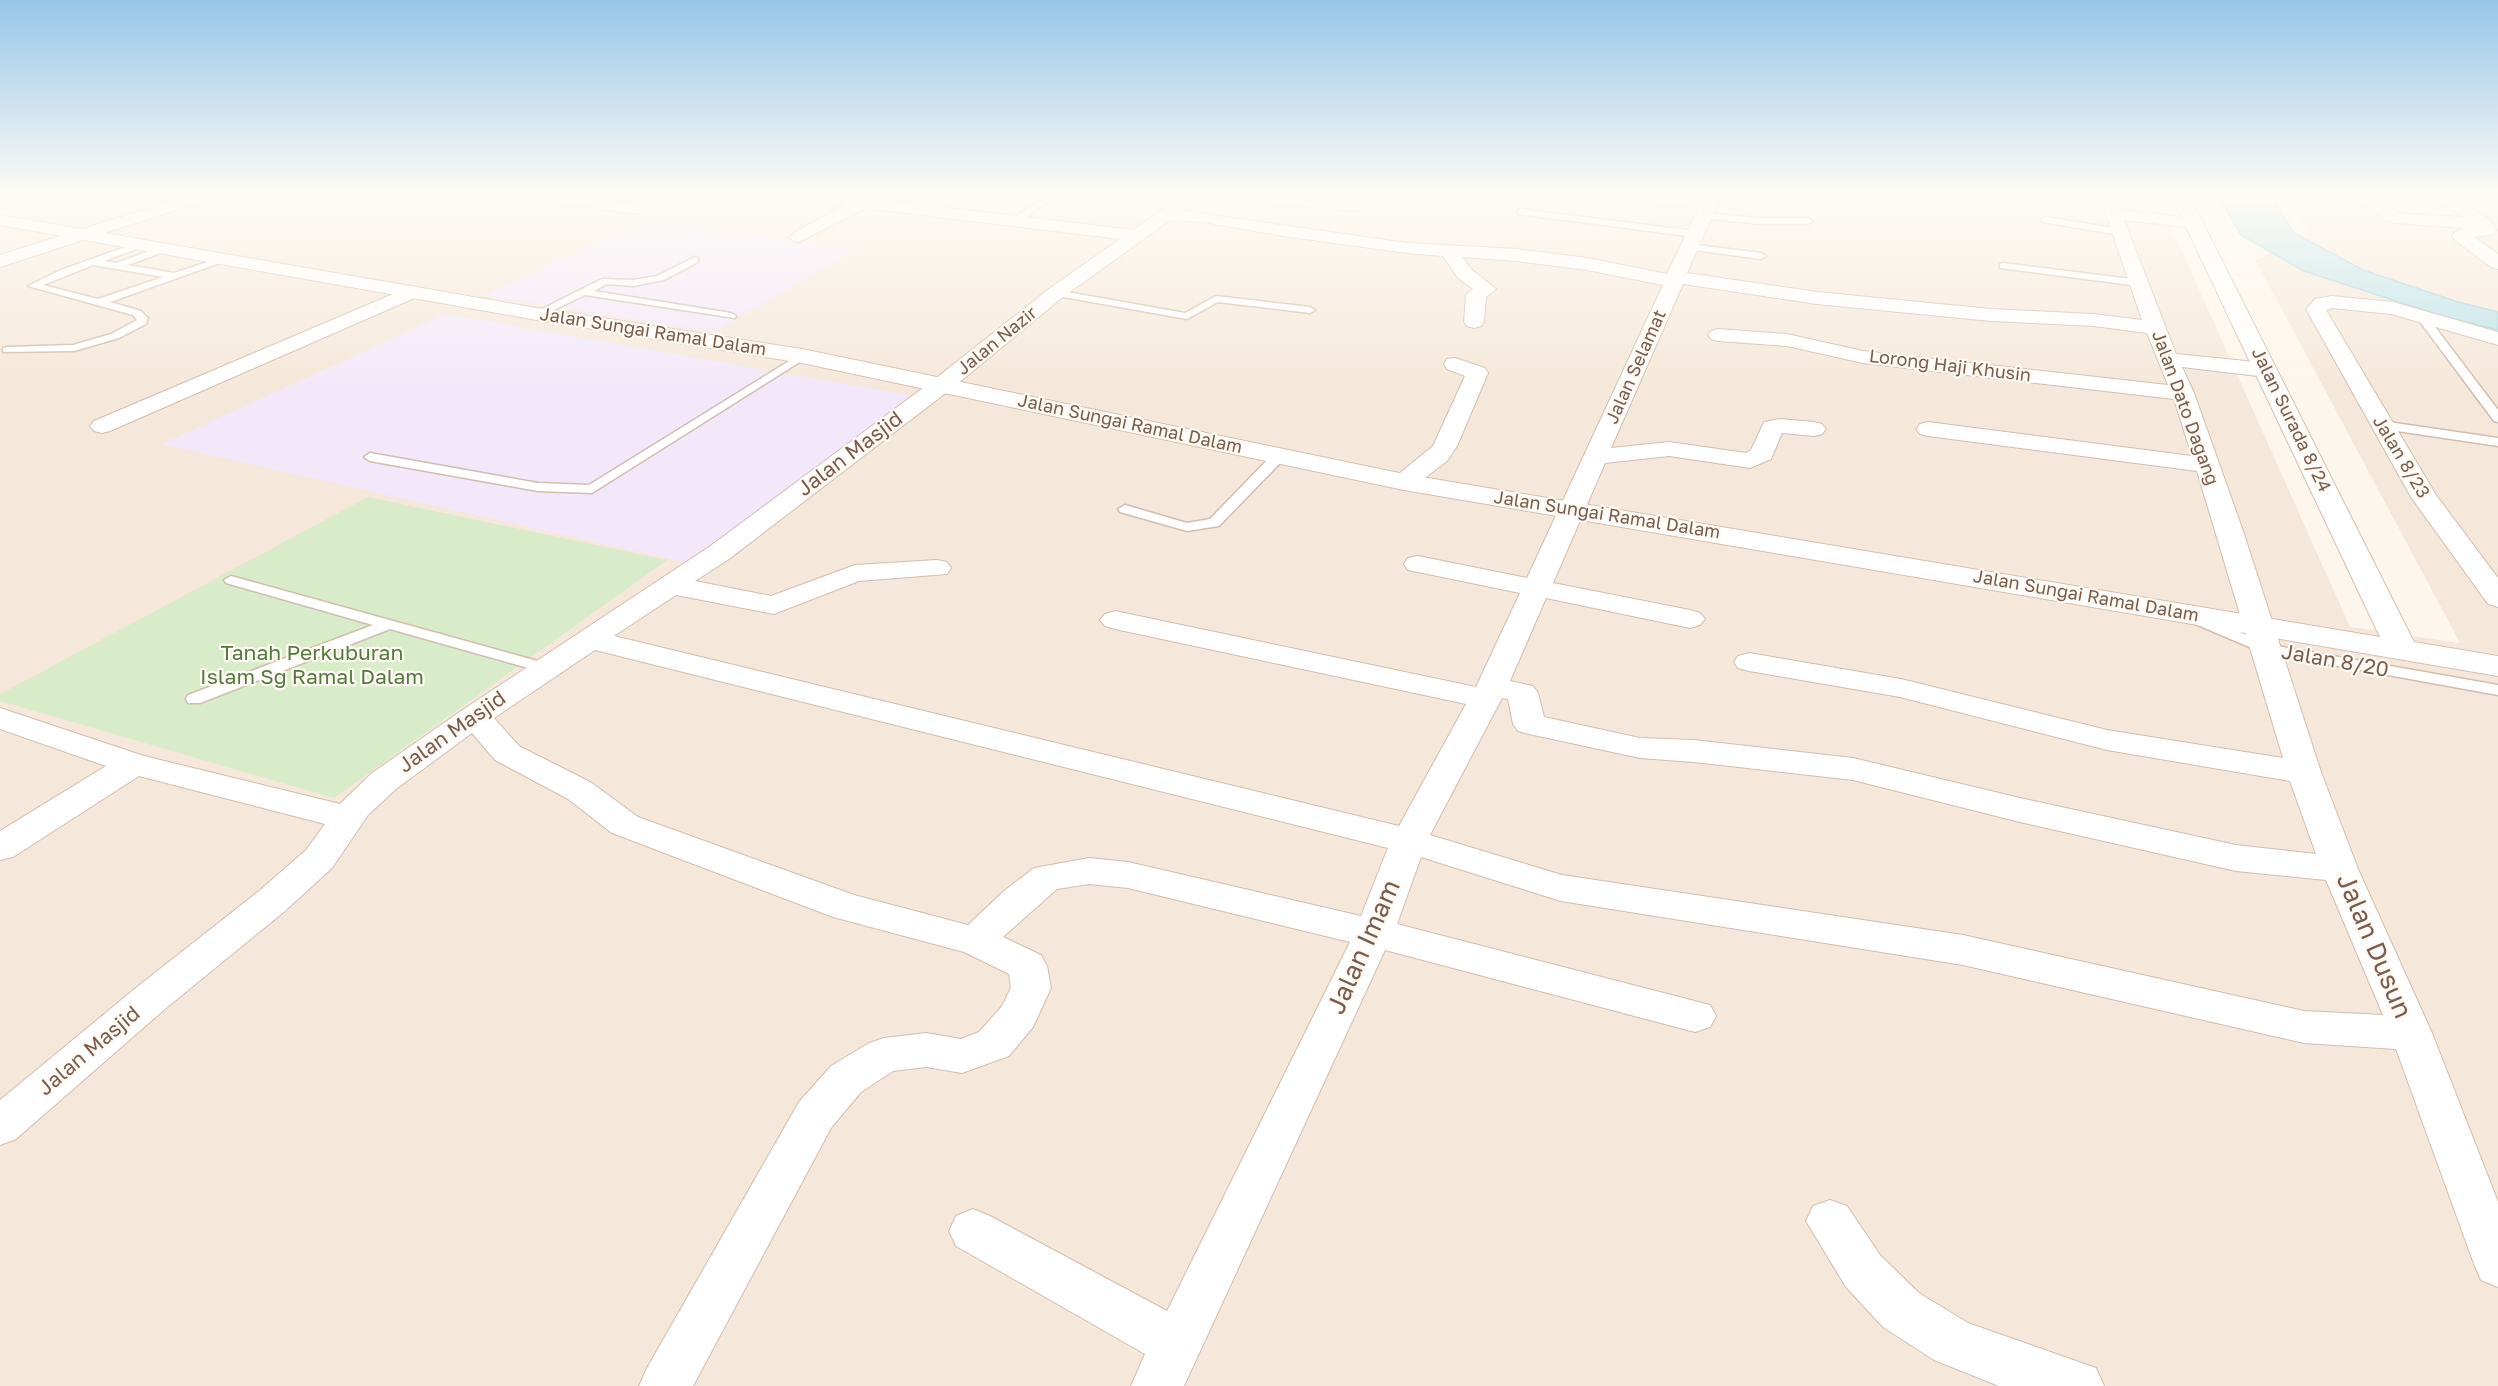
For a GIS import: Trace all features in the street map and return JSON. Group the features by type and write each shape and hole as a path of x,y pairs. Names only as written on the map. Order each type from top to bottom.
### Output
{"street":[{"name":"Jalan Sungai Ramal Dalam","path":"210,258 537,314 802,356 1404,482 2178,611 2263,637"},
{"name":"Jalan Nazir","path":"943,384 1056,293 1105,258"},
{"path":"1453,258 1465,274 1486,288 1476,295 1474,322"},
{"path":"1537,258 1816,298 1991,315 2094,320 2156,328"},
{"name":"Jalan Selamat","path":"1573,509 1684,258"},
{"name":"Jalan Dato Dagang","path":"2130,258 2167,359 2183,393 2263,637"},
{"name":"Jalan Surada 8/24","path":"2211,258 2402,649"},
{"path":"102,426 412,292"},
{"name":"Jalan 8/23","path":"2422,317 2393,308 2348,303 2322,303 2316,309 2424,497 2498,598"},
{"path":"2422,317 2498,339"},
{"name":"Lorong Haji Khusin","path":"1718,335 1786,340 1863,357 2183,393"},
{"path":"2167,359 2266,370"},
{"path":"1404,482 1438,456 1477,373 1455,364"},
{"name":"Jalan Masjid","path":"0,1126 151,998 272,901 319,859 346,818 366,795 475,716 719,553 943,384"},
{"path":"1596,457 1669,449 1750,460 1762,454 1772,427 1814,429"},
{"path":"1928,429 2206,465"},
{"name":"Jalan Imam","path":"1167,1365 1374,933 1408,841 1489,693 1573,509"},
{"path":"1418,564 1690,619"},
{"path":"669,585 774,605 855,573 937,568"},
{"path":"1115,620 1489,693 1522,693 1529,724 1640,748 1694,751 1853,769 2020,810 2236,858 2340,869"},
{"name":"Jalan 8/20","path":"2263,637 2402,649 2498,666"},
{"name":"Jalan Dusun","path":"2263,637 2304,772 2340,869 2412,1033 2498,1264"},
{"path":"588,639 1408,841 1561,888 1963,950 2304,1027 2412,1033"},
{"path":"1749,662 1901,688 2107,740 2304,772"},
{"path":"475,716 507,753 580,792 625,825 846,907 975,941 1027,966 1031,988 1018,1016 994,1044 962,1056 926,1050 884,1055 846,1079 815,1115 664,1386"},
{"path":"0,718 134,764 346,818"},
{"path":"0,848 134,764"},
{"path":"975,941 1017,901 1047,877 1089,871 1150,880 1374,933 1695,1016"},
{"path":"1830,1221 1863,1271 1901,1310 1952,1342 2018,1368 2078,1386"},
{"path":"974,1231 1167,1365"}],"lane":[{"path":"6,350 74,348 115,336 142,322 143,318 137,313 33,286 38,282 103,258"},
{"path":"116,266 139,258"},
{"path":"99,302 223,260"},
{"path":"537,314 606,281 633,283 660,278 695,260"},
{"path":"91,262 176,276"},
{"path":"2003,266 2139,283"},
{"path":"584,292 731,316"},
{"path":"1056,293 1187,316 1216,299 1310,310"},
{"path":"2422,317 2498,418"},
{"path":"370,457 538,487 592,489 802,356"},
{"path":"2381,425 2498,442"},
{"path":"1125,509 1187,527 1214,523 1279,456"},
{"path":"231,580 546,668"},
{"path":"194,699 389,624"},
{"name":"Jalan 8/20","path":"2263,637 2498,690"}],"shaded area":[{"path":"0,258 2185,258 2350,627 2460,643 2256,261 2261,258 2498,258 2498,1386 0,1386"},
{"path":"566,258 842,258 713,332 485,295"},
{"path":"446,314 914,396 693,564 162,444"}],"green space":[{"name":"Tanah Perkuburan Islam Sg Ramal Dalam","path":"368,497 667,560 334,798 0,701 0,694"}],"water":[{"path":"2281,258 2340,258 2363,270 2458,302 2498,312 2498,330 2442,316 2304,271"}]}
